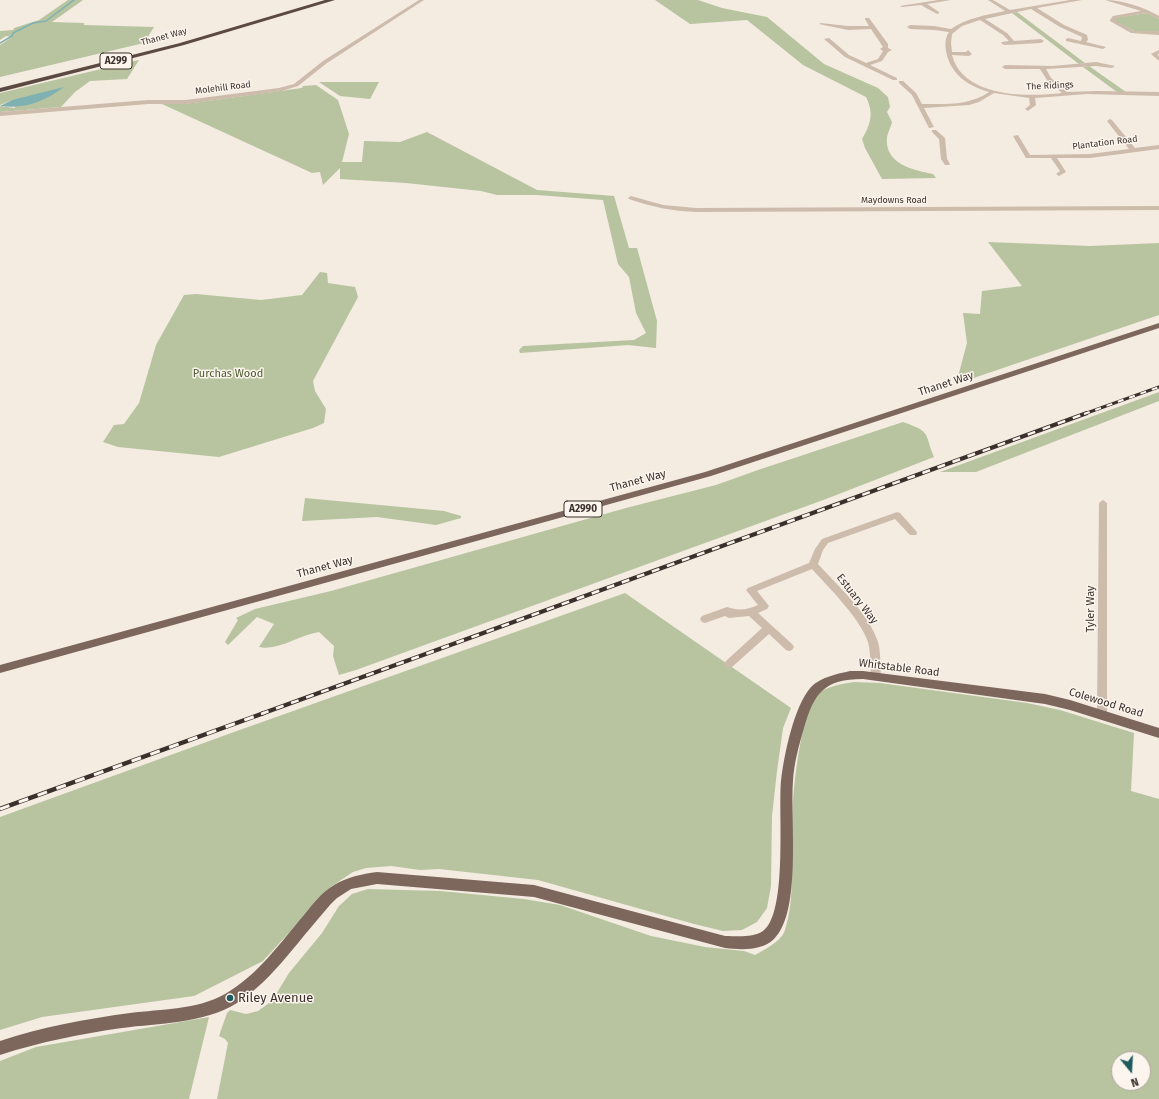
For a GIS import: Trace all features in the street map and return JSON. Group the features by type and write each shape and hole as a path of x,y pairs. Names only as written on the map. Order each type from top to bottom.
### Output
{"highway":[{"name":"Thanet Way","path":"0,85 183,39 319,0"},
{"name":"Thanet Way","path":"0,90 189,42 332,0"}],"main road":[{"name":"Thanet Way","path":"0,669 708,474 1159,325"},
{"name":"Whitstable Road","path":"0,1048 21,1040 66,1031 187,1012 228,1000 252,985 331,895 347,884 377,878 534,890 668,928 725,942 751,943 760,940 768,935 778,924 785,898 787,781 792,749 805,705 816,689 831,680 850,675 876,676 1045,699"},
{"name":"Colewood Road","path":"1045,699 1102,714 1159,733"}],"street":[{"name":"Molehill Road","path":"0,114 148,102 186,102 280,90 296,85 324,62 422,0"},
{"path":"902,6 949,0"},
{"path":"990,0 1010,12"},
{"path":"910,27 951,31 960,24 980,18 1080,0"},
{"path":"1107,0 1147,11 1159,18"},
{"path":"923,4 933,12"},
{"path":"1033,8 1062,26 1085,36 1086,40 1082,43"},
{"path":"1147,11 1115,17 1112,20 1133,32 1159,33"},
{"path":"980,18 1005,34 1013,43"},
{"path":"866,65 880,60 884,56 886,49 885,44 868,19"},
{"path":"821,24 848,28 873,27"},
{"path":"830,30 836,26"},
{"name":"The Ridings","path":"951,31 948,38 950,53 953,64 959,74 970,82 994,91 1032,97 1066,94 1159,94"},
{"path":"827,39 847,56 895,79 901,80 901,82 914,94 933,129 942,138 943,164 955,164"},
{"path":"1068,40 1096,44 1104,47"},
{"path":"1004,43 1038,43"},
{"path":"836,47 845,46"},
{"path":"950,53 969,54 968,52"},
{"path":"1159,52 1154,54 1159,59"},
{"path":"1005,67 1076,68 1096,64 1112,66"},
{"path":"1042,68 1049,79 1066,94"},
{"path":"921,106 960,107 979,102 994,91"},
{"path":"1032,97 1033,106 1026,108 1036,112"},
{"path":"1110,121 1133,150"},
{"name":"Plantation Road","path":"1016,136 1028,157 1090,156 1159,147"},
{"path":"1053,157 1063,172 1059,174"},
{"name":"Maydowns Road","path":"631,198 665,207 696,210 1159,208"},
{"name":"Tyler Way","path":"1102,714 1103,503"},
{"path":"705,619 726,611 729,614 751,612 764,606 751,590 813,565 819,549 825,541 897,515 913,533"},
{"name":"Estuary Way","path":"813,565 842,596 866,628 873,641 876,676"},
{"path":"751,612 789,647"},
{"path":"729,664 768,629"}],"green space":[{"path":"68,0 83,0 52,22 84,23 84,25 154,27 144,43 0,77 0,45 12,37 6,36 0,40 0,31 13,30 14,28 39,20"},
{"path":"655,0 698,0 722,8 767,17 824,64 878,88 888,97 890,107 887,112 892,122 887,137 887,146 890,154 901,164 909,168 933,174 936,178 882,179 865,148 862,139 868,128 871,113 866,97 803,65 747,20 690,24"},
{"path":"1017,12 1085,63 1079,64 1012,13"},
{"path":"1147,13 1159,19 1159,33 1134,31 1115,21 1114,18"},
{"path":"139,60 127,79 90,81 75,92 61,107 0,112 0,106 15,108 12,100 0,105 0,93"},
{"path":"1089,66 1126,92 1117,92 1083,67"},
{"path":"319,82 379,82 370,99 340,96"},
{"path":"316,85 338,100 349,134 342,162 362,162 364,141 400,142 427,132 537,190 614,196 629,248 637,248 657,321 656,348 628,345 520,353 519,350 523,346 634,340 646,333 636,313 629,277 618,264 603,200 537,195 497,195 481,191 406,183 340,179 340,168 323,185 320,172 312,173 162,104 185,104"},
{"path":"988,242 1090,246 1159,243 1159,315 956,384 967,343 963,313 980,314 982,291 1022,286"},
{"name":"Purchas Wood","path":"320,272 327,273 328,283 355,287 358,297 313,381 315,391 326,409 324,423 313,428 219,457 118,447 103,442 114,425 124,424 139,403 156,345 184,295 196,294 261,300 302,295"},
{"path":"1159,392 1159,401 976,472 940,472"},
{"path":"903,422 919,428 926,434 934,457 826,499 356,670 339,675 333,656 334,646 319,632 274,647 259,647 274,624 257,617 228,645 225,642 238,620 236,618 255,609 331,591 626,508 716,485"},
{"path":"305,498 444,511 461,516 461,518 436,525 377,517 302,521"},
{"path":"625,593 791,708 783,728 777,771 772,816 771,886 767,908 757,922 742,930 723,931 538,880 439,869 420,870 391,866 366,868 353,872 332,886 263,961 194,996 42,1017 0,1030 0,817"},
{"path":"854,682 880,683 1027,703 1060,710 1134,733 1131,791 1159,799 1159,1099 217,1099 228,1043 225,1039 219,1036 227,1013 230,1010 246,1014 258,1011 272,1001 289,973 322,933 339,906 352,894 368,889 440,891 524,899 560,905 651,936 705,947 744,951 755,955 768,948 783,934 790,906 792,881 792,817 795,780 798,755 807,711 817,694 830,687"},
{"path":"209,1017 189,1099 0,1099 0,1061 36,1047"}],"water":[{"path":"64,87 49,97 34,103 9,107 0,106 12,100"}],"waterway":[{"path":"0,43 12,36 13,33 33,23 46,21 74,0"}],"railway":[{"path":"1084,414 1159,387"},
{"path":"261,714 1087,413"},
{"path":"0,809 264,713"}],"place":[{"name":"Riley Avenue","path":"230,998"}]}
